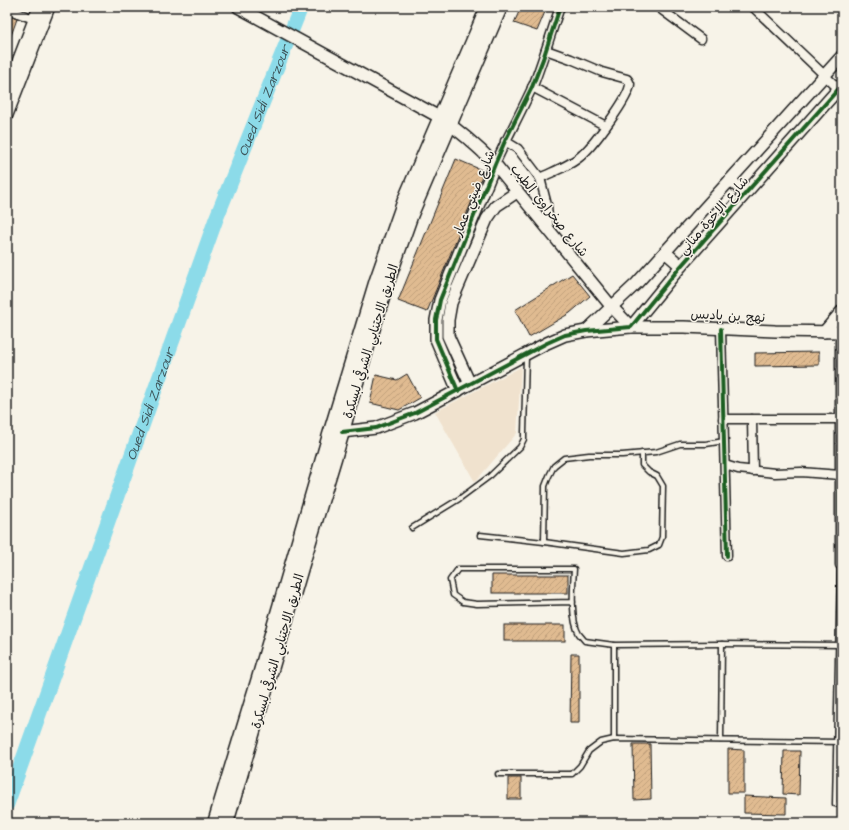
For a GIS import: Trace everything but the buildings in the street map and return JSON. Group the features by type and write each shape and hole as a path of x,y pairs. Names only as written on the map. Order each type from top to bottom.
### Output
{"highway":[{"name":"الطريق الاجتنابي الشرقي لبسكرة","path":"226,823 388,278 488,7"},
{"name":"الطريق الاجتنابي الشرقي لبسكرة","path":"215,823 377,280 405,200 500,7"}],"street":[{"path":"7,90 39,7"},
{"path":"7,115 49,7"},
{"name":"شارع صخراوي الطيب","path":"238,7 445,121 495,164 549,232 595,285 611,306 631,327"},
{"name":"شارع ضيتي عمار","path":"458,390 436,338 436,320 446,301 482,196 495,164 532,87 560,7"},
{"path":"658,7 701,39"},
{"path":"753,7 825,76 841,88"},
{"path":"7,9 34,19"},
{"path":"540,178 567,165 583,155 614,116 630,85 629,81 626,79 602,72 546,50"},
{"name":"شارع الإخوة مناني","path":"586,331 637,282 665,252 842,56"},
{"path":"532,87 606,126"},
{"name":"شارع الإخوة مناني","path":"631,327 681,266 745,193 841,88"},
{"path":"505,141 518,149 540,178 547,205 549,232"},
{"path":"730,180 745,193"},
{"path":"470,384 448,336 446,301 487,219 496,206 517,192"},
{"path":"482,196 496,206"},
{"path":"665,252 681,266"},
{"path":"824,332 842,311"},
{"path":"342,432 376,428 415,412 565,335 586,331 631,327"},
{"name":"نهج بن باديس","path":"631,327 684,327 841,332"},
{"path":"721,329 728,556"},
{"path":"840,565 841,332"},
{"path":"723,419 840,419"},
{"path":"752,419 754,471"},
{"path":"724,465 738,469 775,473 801,472 840,475"}],"lane":[{"path":"412,528 458,499 490,476 520,447 524,439 526,355"},
{"path":"544,542 546,486 554,466 564,458 589,455 622,455 656,452 680,444 706,444 724,441"},
{"path":"480,535 624,553 648,550 659,545 662,537 663,486 657,476 649,472 642,465 642,453"},
{"path":"840,565 840,645 835,804 842,805"},
{"path":"573,602 478,604 463,602 453,595 450,580 458,569 574,569 574,619 578,633 585,641 614,645 840,645"},
{"path":"721,740 722,644"},
{"path":"614,645 614,739"},
{"path":"498,774 572,774 580,766 589,751 601,742 614,739 842,742"}],"shaded area":[{"path":"521,367 517,433 475,482 435,412"}],"waterway":[{"name":"Oued Sidi Zarzour","path":"7,804 216,219 301,7"}],"cycle path":[{"path":"458,391 436,339 436,320 440,300 495,164 532,87 560,7"},
{"path":"342,432 376,428 415,413 547,343 565,335 586,331 631,327 681,266 842,85"},
{"path":"721,329 727,556"},
{"path":"840,332 840,565"}]}
